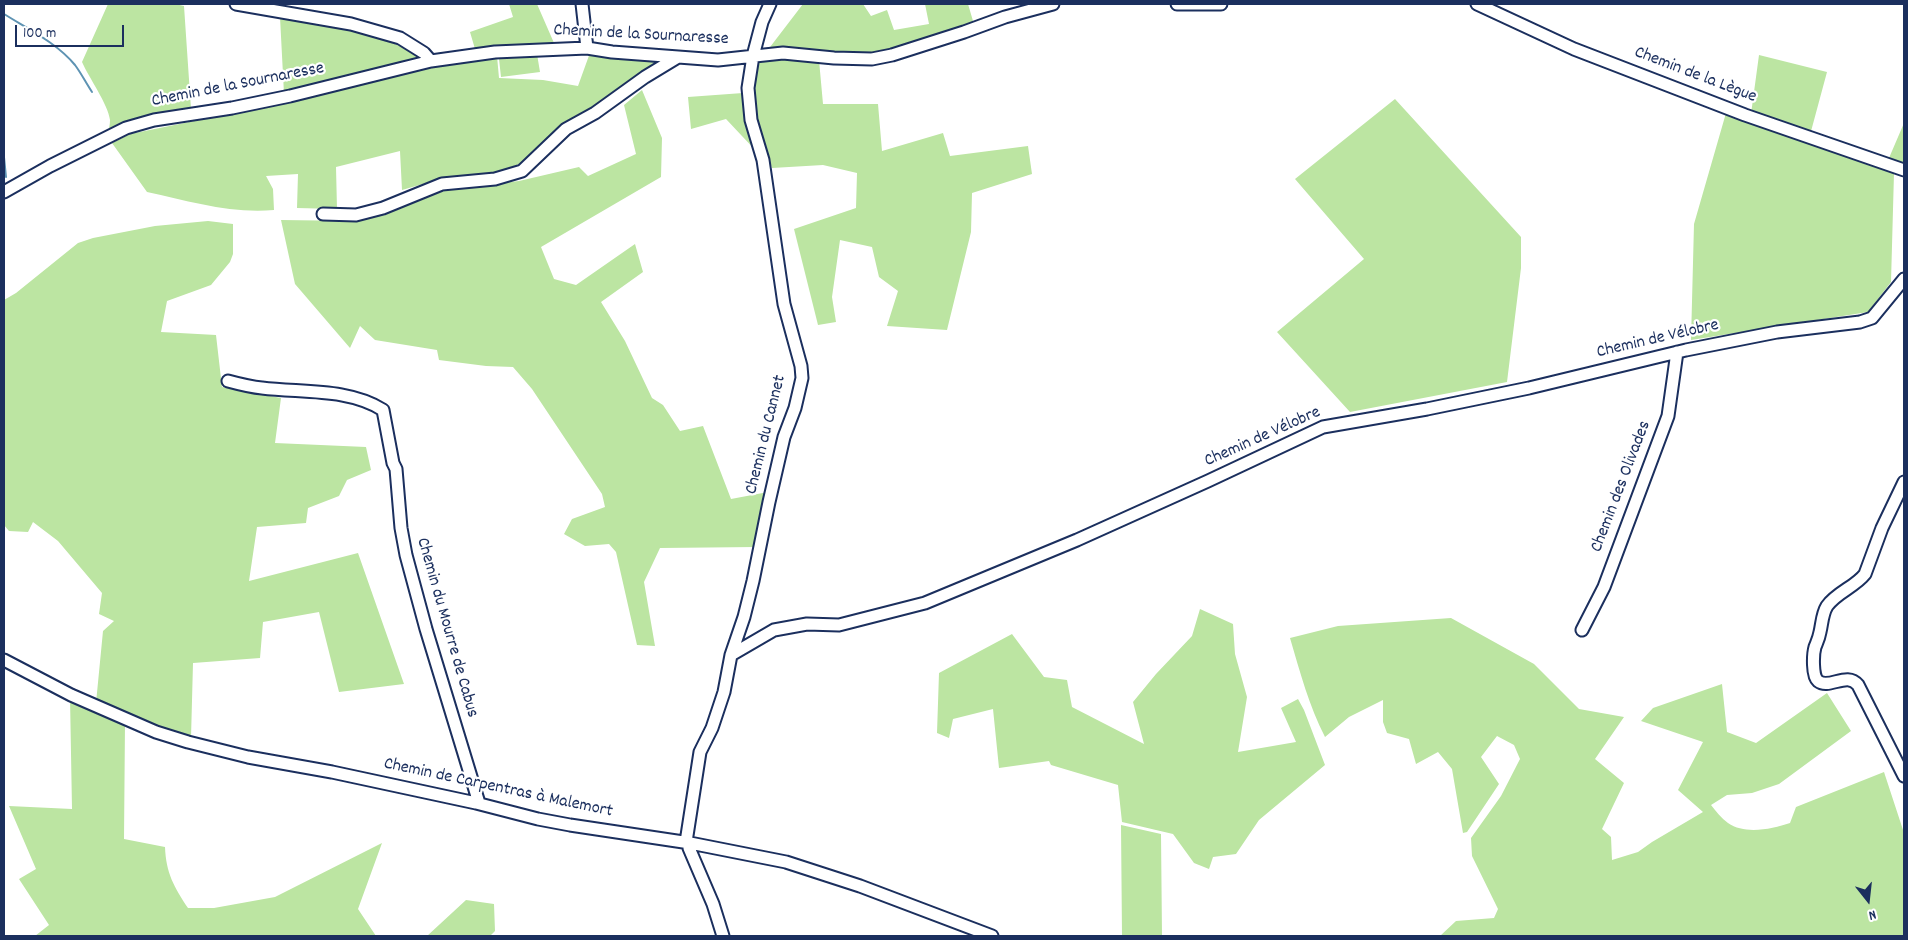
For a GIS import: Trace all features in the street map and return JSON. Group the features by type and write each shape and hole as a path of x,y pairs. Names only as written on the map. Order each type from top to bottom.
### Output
{"street":[{"path":"236,4 350,24 400,38 424,53 431,61"},
{"path":"582,4 587,48"},
{"name":"Chemin du Cannet","path":"688,842 700,752 712,728 724,692 731,655 744,617 782,446 795,408 802,378 784,304 763,160 751,120 748,88 752,56 762,22 770,4"},
{"name":"Chemin de la Sournaresse","path":"4,192 50,166 126,128 154,120 232,108 290,96 431,61 495,52 587,48 678,58 718,60 783,53 834,58 872,58 892,55 1005,17 1053,4"},
{"path":"1177,4 1221,4"},
{"name":"Chemin de la Lègue","path":"1477,4 1584,52 1745,115 1904,170"},
{"path":"323,214 356,215 383,208 442,184 495,179 522,171 566,129 595,113 645,77 678,58"},
{"name":"Chemin de Vélobre","path":"731,655 774,630 807,624 839,625 925,603 1077,540 1323,427 1427,409 1529,388 1677,352 1777,332 1860,322 1872,318 1904,279"},
{"name":"Chemin des Olivades","path":"1582,630 1604,587 1668,416 1677,352"},
{"name":"Chemin du Mourre de Cabus","path":"228,381 260,388 354,397 383,410 393,463 396,469 401,528 406,555 426,629 479,803"},
{"path":"1904,482 1882,528 1866,574 1861,580 1842,591 1826,607 1813,663 1815,679 1819,682 1848,679 1854,681 1904,776"},
{"name":"Chemin de Carpentras à Malemort","path":"4,660 71,695 156,732 248,757 332,772 479,803 570,825 688,842 799,865 992,936"},
{"path":"688,842 713,904 723,936"}],"green space":[{"path":"108,4 175,4 184,6 191,109 108,132 109,114 82,62"},
{"path":"509,4 537,4 554,43 475,49 470,32 513,17"},
{"path":"803,4 863,4 871,16 887,10 894,30 929,24 925,4 968,4 973,21 961,30 893,52 848,56 767,51"},
{"path":"280,17 332,25 374,36 408,50 420,58 284,94"},
{"path":"591,50 660,58 615,94 564,124 527,160 500,173 430,182 402,190 400,151 336,167 337,209 297,208 298,174 266,176 273,189 274,210 258,211 226,208 147,192 112,143 130,134 283,103 438,64 497,56 499,78 543,80 578,86"},
{"path":"537,54 540,72 501,77 499,59"},
{"path":"1759,55 1827,72 1810,135 1751,114"},
{"path":"764,56 819,60 823,104 878,104 882,151 943,133 950,156 1028,146 1032,174 972,193 971,232 947,330 887,326 898,291 879,277 872,247 840,240 832,297 836,322 818,325 794,229 856,208 857,173 823,165 772,168 756,120 753,94 754,66"},
{"path":"642,90 662,138 661,177 541,247 554,279 576,285 635,244 643,272 601,302 625,341 652,398 663,405 680,431 703,426 731,499 768,492 756,547 660,548 644,582 655,646 637,645 616,552 609,544 585,546 564,534 572,519 605,507 602,494 532,389 513,367 486,366 439,360 437,350 375,340 360,326 350,348 295,284 281,220 356,221 450,189 519,181 579,167 588,176 636,154 624,105"},
{"path":"743,93 757,152 726,119 691,129 688,97"},
{"path":"1395,99 1521,237 1521,268 1507,382 1350,412 1277,332 1364,259 1295,179"},
{"path":"1726,113 1894,173 1891,282 1868,312 1691,340 1694,224"},
{"path":"1904,123 1904,163 1889,158"},
{"path":"208,221 233,224 233,254 230,262 211,285 167,301 161,332 216,335 222,387 281,398 275,443 366,447 371,470 347,480 339,496 308,508 306,523 257,527 249,581 358,553 404,684 339,692 319,612 263,622 260,658 193,663 191,738 147,726 96,703 103,631 114,621 99,614 102,593 58,541 33,522 28,532 9,531 4,525 4,300 16,293 78,243 93,238 155,226"},
{"path":"1200,609 1233,624 1235,654 1247,697 1238,752 1296,742 1281,708 1298,699 1325,765 1259,820 1236,854 1213,857 1209,869 1194,863 1173,834 1122,822 1118,785 1051,765 1049,761 999,768 993,709 953,719 949,738 937,733 939,673 1012,634 1044,677 1067,680 1072,707 1144,744 1133,702 1156,674 1192,636"},
{"path":"1451,618 1534,664 1579,709 1624,717 1595,759 1624,783 1602,829 1611,837 1612,860 1638,852 1703,812 1678,790 1703,742 1641,721 1653,708 1722,684 1727,732 1756,743 1827,693 1851,731 1779,784 1752,793 1727,795 1711,805 1723,819 1735,827 1750,830 1767,829 1790,823 1796,807 1884,772 1904,833 1904,936 1440,936 1456,921 1494,918 1498,909 1472,856 1471,838 1501,796 1520,759 1514,745 1497,736 1481,757 1499,784 1467,832 1463,833 1452,769 1438,752 1416,764 1409,739 1387,733 1383,722 1383,700 1349,717 1325,737 1301,676 1290,638 1338,626"},
{"path":"70,697 125,723 124,839 165,847 167,865 172,879 188,908 214,908 275,897 382,843 358,909 376,936 35,936 49,925 19,879 36,869 9,806 72,809"},
{"path":"1121,825 1161,834 1162,936 1122,936"},
{"path":"466,900 494,904 495,931 490,936 427,936"}],"waterway":[{"path":"4,14 42,37 68,57 92,92"},
{"path":"4,157 6,177"}]}
